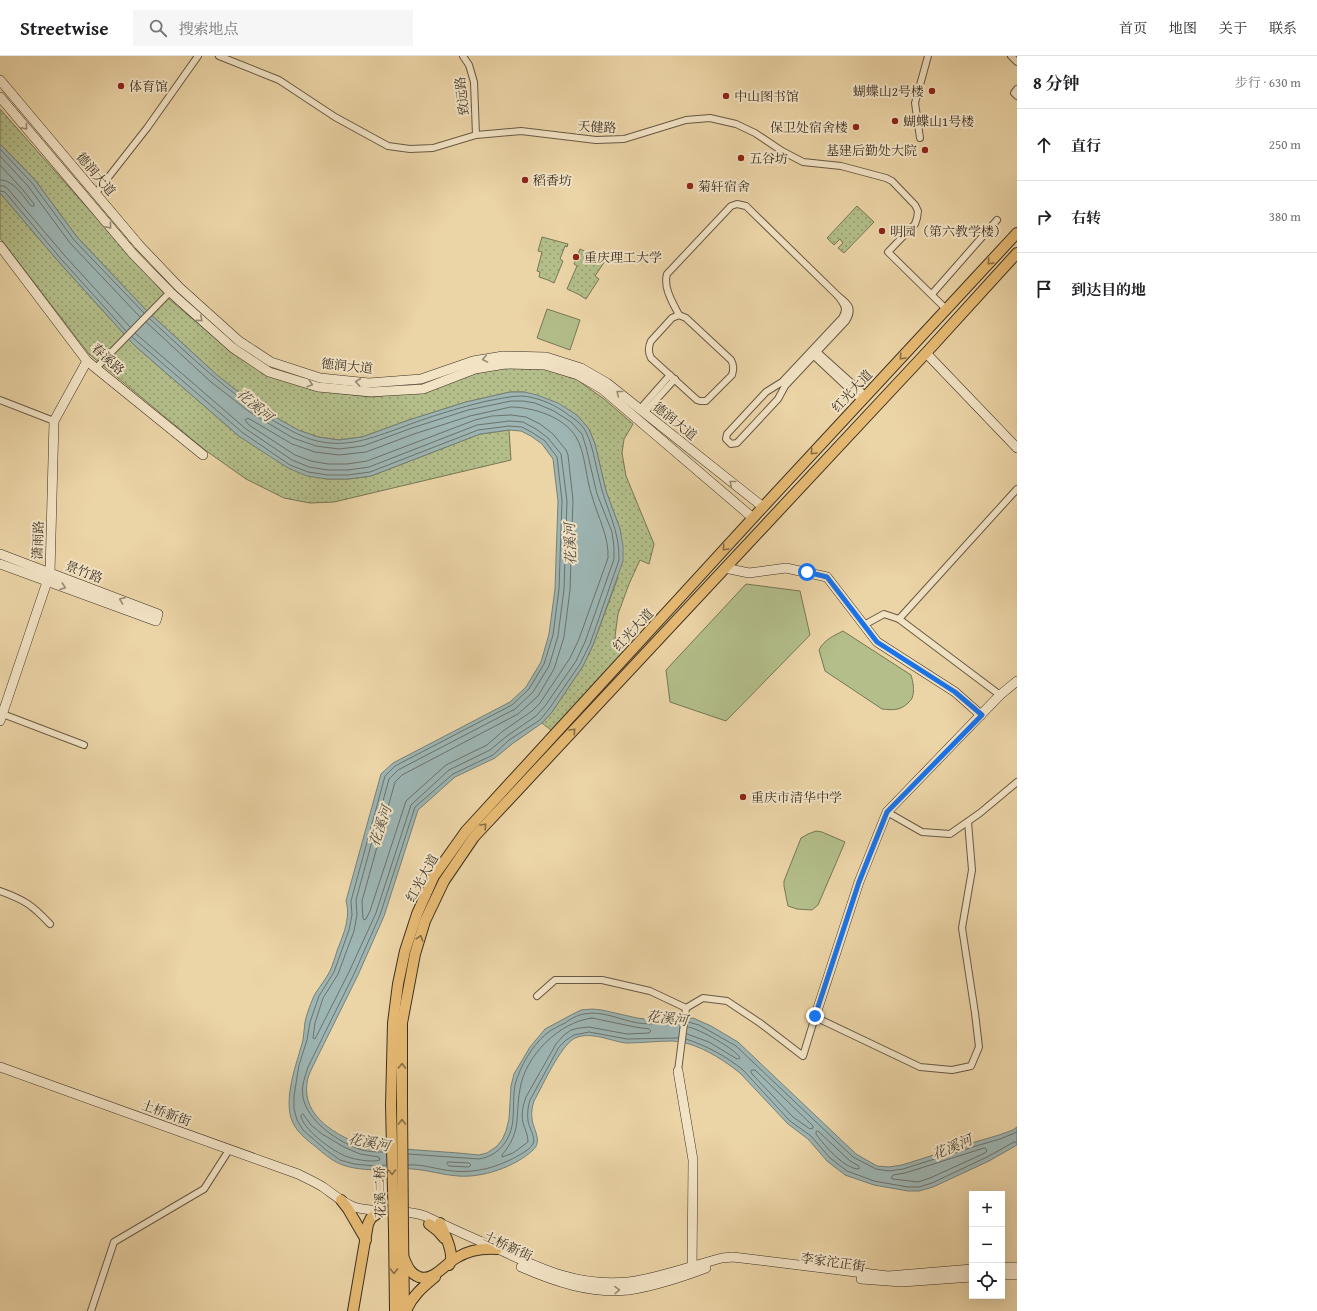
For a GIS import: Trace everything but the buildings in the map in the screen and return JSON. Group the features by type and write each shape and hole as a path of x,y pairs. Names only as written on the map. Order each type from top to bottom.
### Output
{"main road":[{"name":"德润大道","path":"0,80 140,245 179,287 239,341 271,362 320,378 369,383 421,379 473,361 502,356 546,357 580,368 607,383 762,507"},
{"name":"德润大道","path":"0,97 133,254 170,292 233,348 269,372 318,387 371,392 423,389 475,369 505,364 545,365 578,376 602,389 753,518"},
{"name":"红光大道","path":"391,1105 393,1023 398,984 405,951 417,914 434,876 468,828 762,507 1017,234"},
{"name":"春溪路","path":"0,246 87,361 203,455"},
{"name":"红光大道","path":"402,1105 402,1024 415,954 425,921 444,881 474,837 926,353 1017,253"},
{"path":"926,353 1017,448"},
{"name":"潇雨路","path":"1,716 49,577 54,421 87,361"},
{"name":"景竹路","path":"0,554 49,577 157,618"},
{"name":"景竹路","path":"0,564 49,577"},
{"path":"725,568 749,573 786,568 827,577 877,642 955,692 982,715"},
{"path":"815,1016 859,882 887,812 1000,696 1017,681"},
{"name":"土桥新街","path":"0,1067 298,1174 322,1187 340,1201 354,1207 380,1214 410,1218 442,1227 490,1250"},
{"path":"678,1071 693,1160 692,1270"},
{"name":"花溪二桥","path":"391,1105 398,1232"},
{"name":"花溪二桥","path":"398,1232 402,1105"},
{"path":"340,1201 348,1209 365,1238"},
{"path":"340,1201 360,1238 365,1255"},
{"name":"土桥新街","path":"348,1209 360,1214 418,1214 490,1250 568,1278 593,1282 635,1281 692,1270"},
{"path":"359,1311 365,1255 365,1238 368,1222 380,1214"},
{"path":"353,1311 374,1222 380,1218 380,1214"},
{"path":"429,1224 440,1233 445,1240 448,1251 447,1265"},
{"path":"399,1310 447,1265 450,1251 442,1227"},
{"path":"398,1232 403,1256 410,1271 422,1278 429,1278 469,1252 490,1250"},
{"path":"398,1232 399,1310"},
{"path":"399,1310 403,1256"},
{"name":"李家沱正街","path":"692,1270 722,1258 733,1257 888,1276 969,1269"},
{"name":"李家沱正街","path":"692,1270 733,1262 890,1282 969,1277"},
{"path":"1005,1267 1017,1267"},
{"path":"1005,1274 1017,1275"}],"street":[{"path":"96,193 147,128 198,56"},
{"name":"天健路","path":"219,56 279,80 335,117 388,146 410,149 433,148 476,135 521,131 596,140 624,139 686,120 710,118 736,124 755,133 782,151 803,162 841,166 877,174 892,181 915,204 918,211 915,224 888,252 932,294"},
{"name":"致远路","path":"463,56 469,65 474,82 476,135"},
{"path":"920,138 915,103 928,56"},
{"path":"1011,56 1017,62"},
{"path":"1017,89 1014,93 1017,96"},
{"path":"679,315 672,318 651,342 649,345 649,354 651,358 697,400 706,401 732,375 734,368 731,360 686,318 679,315 667,287 667,274 731,206 737,204 746,206 849,305 850,314 846,321 782,382 766,392 727,434 726,440 731,444 737,443 778,399 785,386 814,352"},
{"path":"946,309 932,294 997,220"},
{"path":"96,368 170,292"},
{"path":"814,352 864,398"},
{"path":"642,411 672,377"},
{"path":"0,400 54,421"},
{"path":"899,619 1017,489"},
{"path":"864,625 884,614 899,619 1000,696"},
{"path":"1,716 84,745"},
{"path":"887,812 922,832 950,834 980,813 1017,782"},
{"path":"686,1008 703,998 727,1001 760,1023 803,1056 815,1016 920,1067 952,1070 971,1066 980,1047 962,928 972,870 968,822"},
{"path":"0,891 20,899 36,909 50,924"},
{"path":"537,996 555,980 602,980 650,991 686,1008"},
{"path":"678,1071 686,1008"},
{"path":"91,1311 114,1242 204,1189 229,1150"}],"green space":[{"path":"0,109 169,299 231,351 319,391 371,397 424,391 477,372 506,368 545,369 576,379 604,399 633,424 624,439 622,453 626,476 654,544 649,564 640,560 618,614 615,636 622,653 551,730 542,723 552,712 583,666 593,645 617,580 620,529 606,491 595,444 589,429 577,415 524,392 510,392 466,402 362,437 339,440 318,437 298,430 256,406 217,375 146,310 77,237 35,180 0,144"},
{"path":"0,193 58,261 134,345 240,437 327,479 348,479 371,476 480,434 509,430 511,460 334,502 310,503 284,498 246,479 205,450 89,354 0,238"},
{"path":"857,206 874,222 844,253 838,248 843,243 840,239 834,245 827,238"},
{"path":"542,237 568,244 567,247 565,246 560,259 563,261 554,283 539,277 540,272 537,271 542,252 538,251"},
{"path":"580,249 605,261 595,276 599,279 586,299 567,289 577,266 574,264"},
{"path":"547,309 580,320 570,350 537,338"},
{"path":"746,584 800,591 810,635 726,721 670,702 666,670"},
{"path":"843,631 911,675 913,684 912,698 905,706 893,710 882,709 825,671 819,650 826,641"},
{"path":"816,831 845,842 818,905 812,910 797,909 788,906 784,881 801,838"}],"water":[{"name":"花溪河","path":"0,144 35,180 77,237 146,310 217,375 256,406 298,430 318,437 339,440 362,437 466,402 510,392 524,392 558,403 577,415 589,429 595,444 606,491 620,529 623,546 623,561 593,645 583,666 552,712 542,723 495,758 455,777 418,810 384,916 358,975 308,1077 307,1095 310,1106 323,1123 343,1136 363,1146 479,1155 487,1153 496,1147 502,1140 506,1131 509,1119 511,1086 514,1074 530,1047 545,1029 581,1010 592,1009 653,1020 693,1018 711,1026 738,1042 856,1154 877,1166 889,1167 902,1165 999,1135 1017,1127 1017,1145 989,1161 933,1187 919,1191 908,1191 874,1185 845,1175 827,1161 808,1139 788,1124 740,1073 708,1052 690,1044 681,1042 666,1041 626,1043 594,1036 581,1036 575,1038 569,1042 558,1057 534,1101 532,1108 533,1123 537,1135 536,1146 526,1156 517,1162 498,1170 467,1176 424,1170 377,1170 354,1168 332,1160 303,1136 295,1127 290,1114 290,1093 294,1070 303,1040 305,1022 309,1008 315,994 330,971 346,926 348,914 346,901 381,774 393,763 510,702 526,687 541,662 549,634 555,589 558,501 553,459 542,444 531,436 521,431 509,430 480,434 371,476 348,479 327,479 307,476 288,468 240,437 134,345 58,261 0,193"}],"place":[{"name":"体育馆","path":"121,86"},
{"name":"蝴蝶山2号楼","path":"932,91"},
{"name":"中山图书馆","path":"726,96"},
{"name":"蝴蝶山1号楼","path":"895,121"},
{"name":"保卫处宿舍楼","path":"856,127"},
{"name":"基建后勤处大院","path":"925,150"},
{"name":"五谷坊","path":"741,158"},
{"name":"稻香坊","path":"525,180"},
{"name":"菊轩宿舍","path":"690,186"},
{"name":"明园（第六教学楼）","path":"882,231"},
{"name":"重庆理工大学","path":"576,257"},
{"name":"重庆市清华中学","path":"743,797"}],"route":[{"path":"807,572 827,577 877,642 955,692 982,715 887,812 859,882 815,1016"}]}
